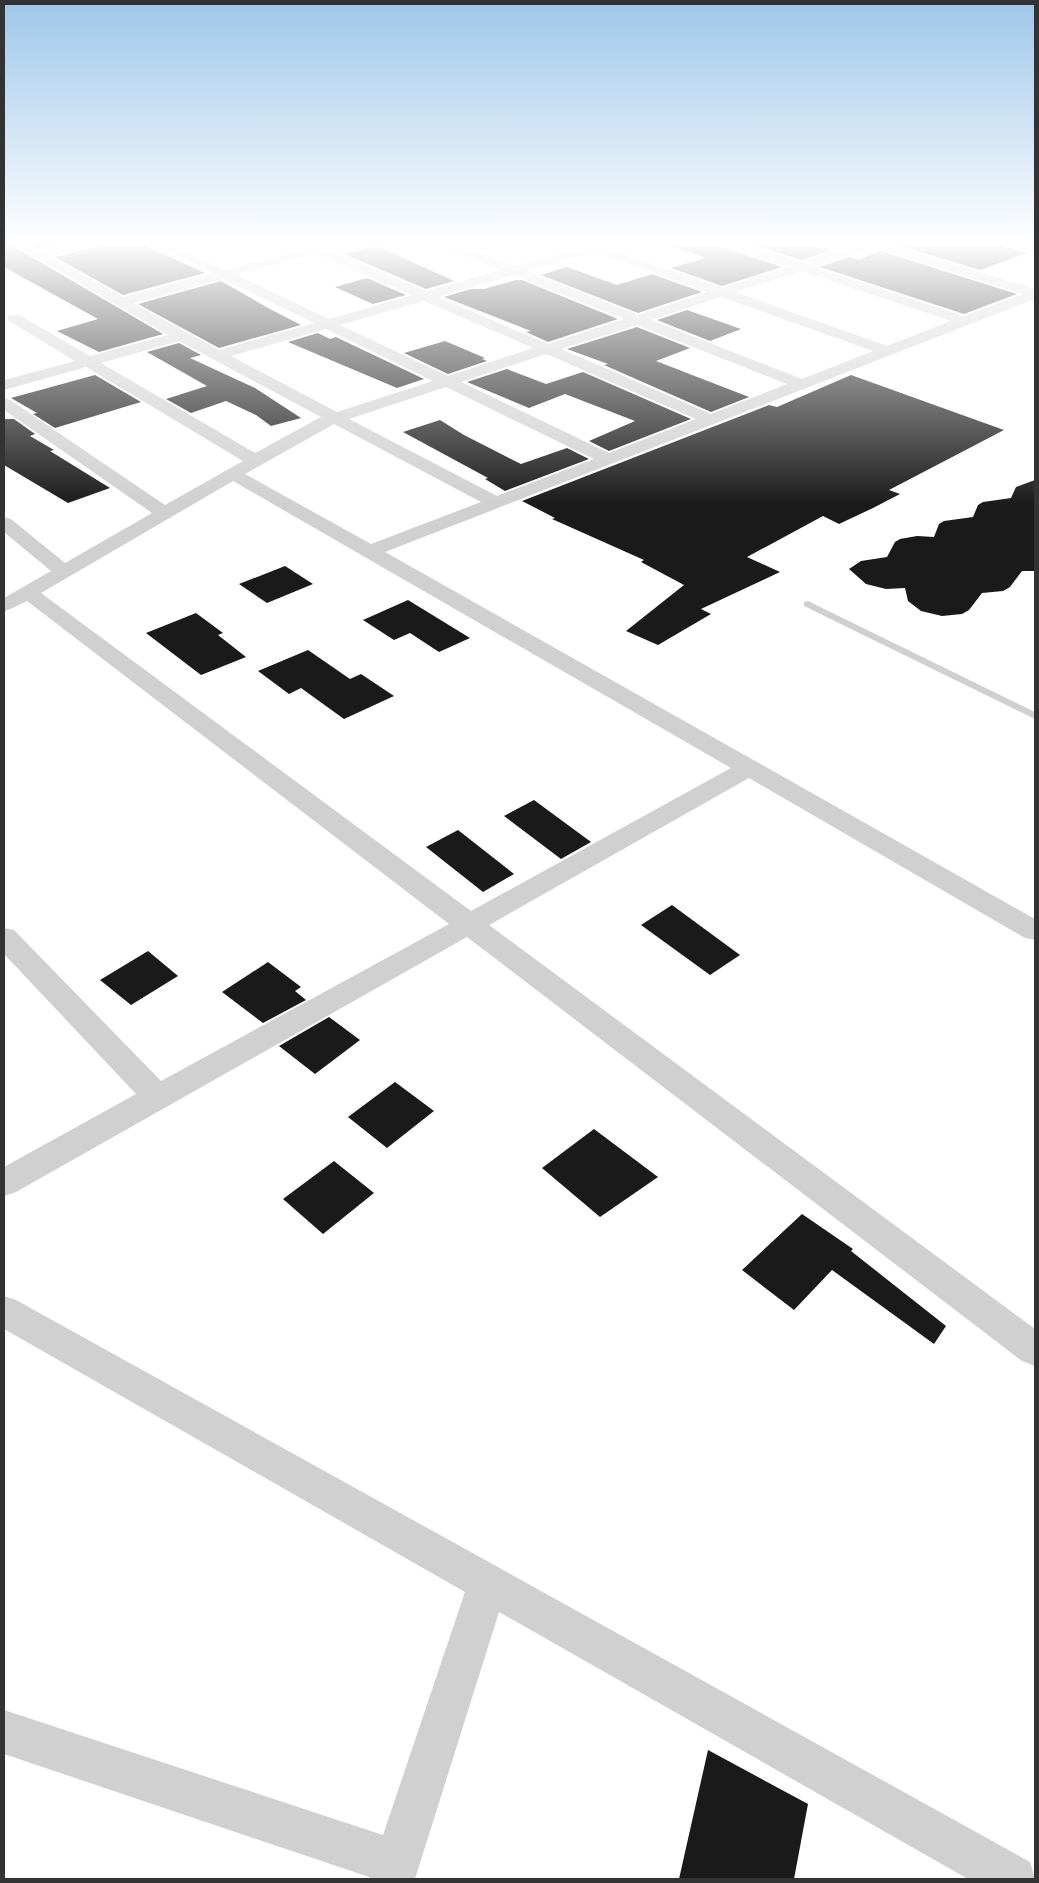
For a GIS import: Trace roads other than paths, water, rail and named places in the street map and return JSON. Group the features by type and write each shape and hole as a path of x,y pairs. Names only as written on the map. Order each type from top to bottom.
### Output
{"street":[{"path":"32,329 256,461"},
{"path":"168,329 496,503"},
{"path":"218,354 309,329"},
{"path":"337,329 608,460"},
{"path":"501,329 712,420"},
{"path":"610,329 446,381 311,427 256,461 15,599 471,925 1035,1350"},
{"path":"661,329 803,385"},
{"path":"825,329 887,351"},
{"path":"371,551 944,329"},
{"path":"4,385 181,336"},
{"path":"4,403 165,513"},
{"path":"233,474 1035,931"},
{"path":"4,523 63,571"},
{"path":"4,1183 157,1096 471,925 749,768"},
{"path":"4,937 157,1096"},
{"path":"4,1311 1013,1879"},
{"path":"4,1732 395,1871 488,1583"}],"lane":[{"path":"808,604 1035,716"}]}
